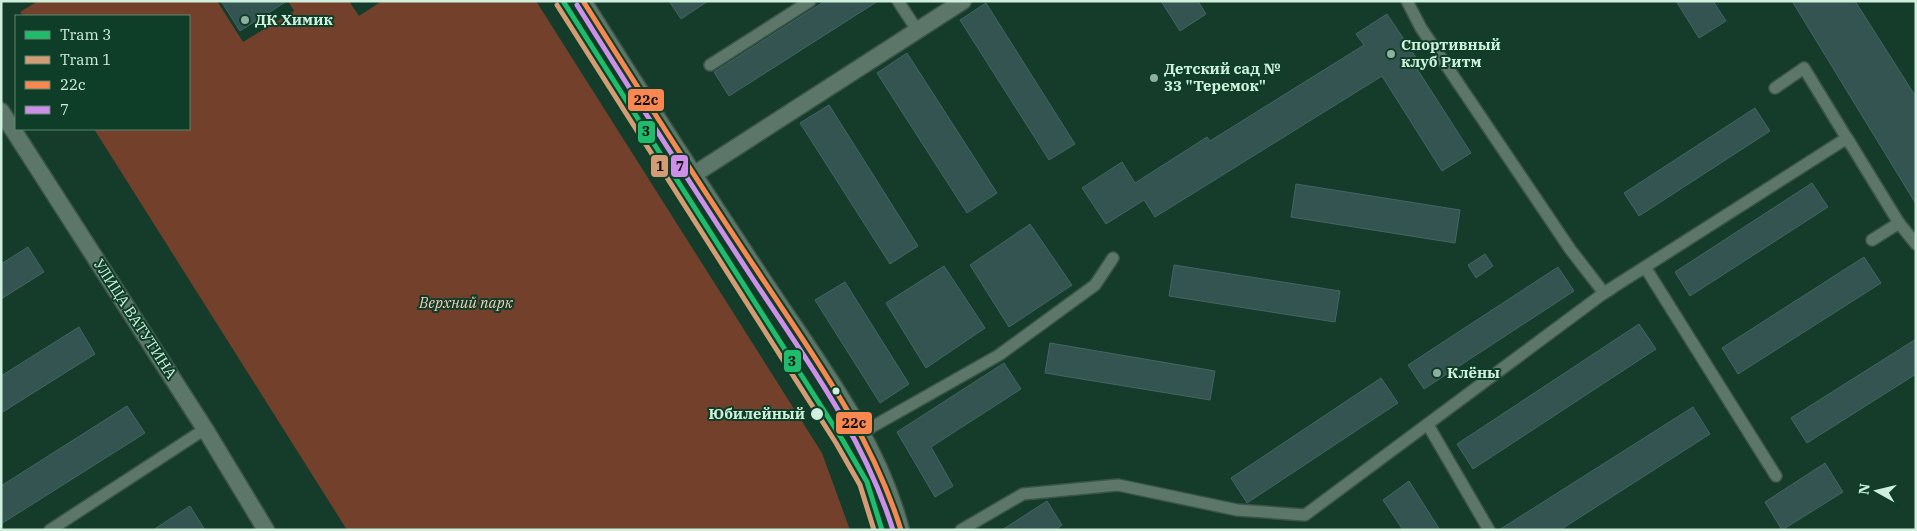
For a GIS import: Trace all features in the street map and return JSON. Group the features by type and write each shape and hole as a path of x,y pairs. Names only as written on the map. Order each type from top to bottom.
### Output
{"street":[{"path":"583,1 693,175 863,432 892,496 901,530"},
{"path":"710,65 810,1"},
{"path":"898,1 922,27"},
{"path":"693,175 963,1"},
{"path":"1407,1 1421,28 1560,235 1604,293"},
{"path":"1775,88 1804,68 1899,223 1916,244"},
{"name":"УЛИЦА ВАТУТИНА","path":"1,111 205,429 266,530"},
{"path":"961,530 1023,494 1118,485 1237,510 1305,515 1604,293 1847,138"},
{"path":"1872,240 1899,223"},
{"path":"863,432 999,354 1095,285 1113,258"},
{"path":"1645,267 1776,476"},
{"path":"1428,425 1489,530"},
{"path":"50,530 205,429"}],"green space":[{"name":"Верхний парк","path":"38,1 217,1 243,42 294,11 288,1 349,1 359,16 382,1 536,1 822,453 850,530 347,530 95,130 190,130 190,15 22,15 20,12"}],"building":[{"name":"ДК Химик","path":"221,1 287,1 240,31"},
{"path":"669,1 708,1 681,19"},
{"path":"825,1 878,1 729,96 714,72"},
{"path":"1161,1 1198,1 1206,14 1180,31"},
{"path":"1676,1 1713,1 1726,21 1699,38"},
{"path":"1792,1 1855,1 1916,97 1916,204"},
{"path":"986,3 1075,144 1049,160 960,20"},
{"path":"1387,14 1419,62 1414,64 1471,153 1442,171 1382,76 1155,217 1144,200 1106,224 1082,188 1122,162 1135,183 1207,137 1210,141 1364,45 1356,34"},
{"path":"907,53 997,193 967,213 877,73"},
{"path":"829,105 918,246 890,264 800,123"},
{"path":"1755,108 1770,131 1639,216 1624,193"},
{"path":"1812,183 1828,207 1690,296 1675,272"},
{"path":"1296,184 1460,210 1455,243 1291,217"},
{"path":"1030,224 1072,285 1009,327 970,265"},
{"path":"28,247 44,272 1,299 1,264"},
{"path":"1485,254 1493,266 1476,278 1468,265"},
{"path":"1864,257 1881,283 1738,374 1722,348"},
{"path":"1174,265 1340,291 1335,322 1169,296"},
{"path":"944,266 985,328 926,368 886,303"},
{"path":"1558,267 1574,291 1424,389 1408,365"},
{"path":"845,282 909,384 880,403 815,300"},
{"path":"1639,324 1656,349 1473,469 1457,444"},
{"path":"79,327 95,354 1,413 1,376"},
{"path":"1916,339 1916,374 1807,443 1791,418"},
{"path":"1050,343 1215,371 1210,400 1045,373"},
{"path":"1004,363 1021,389 931,447 953,486 935,497 897,432"},
{"path":"1381,378 1398,403 1247,503 1231,478"},
{"path":"127,406 145,433 1,524 1,486"},
{"path":"1693,407 1710,434 1560,530 1499,530"},
{"path":"1825,463 1843,492 1782,530 1765,502"},
{"path":"1409,481 1440,530 1403,530 1383,500"},
{"path":"1047,501 1062,525 1055,530 1002,530"},
{"path":"190,506 205,530 153,530"}],"tram line":[{"name":"3","path":"563,1 842,439 867,482 882,530"},
{"name":"1","path":"557,5 836,443 860,485 874,530"}],"transit line":[{"name":"22с","path":"583,1 690,169 838,394 873,459 901,530"},
{"name":"7","path":"577,5 685,175 831,398 866,462 893,530"}],"place":[{"name":"ДК Химик","path":"245,20"},
{"name":"Спортивный клуб Ритм","path":"1391,54"},
{"name":"Детский сад № 33 \"Теремок\"","path":"1154,78"},
{"name":"Клёны","path":"1437,373"},
{"name":"Юбилейный","path":"817,414"}]}
